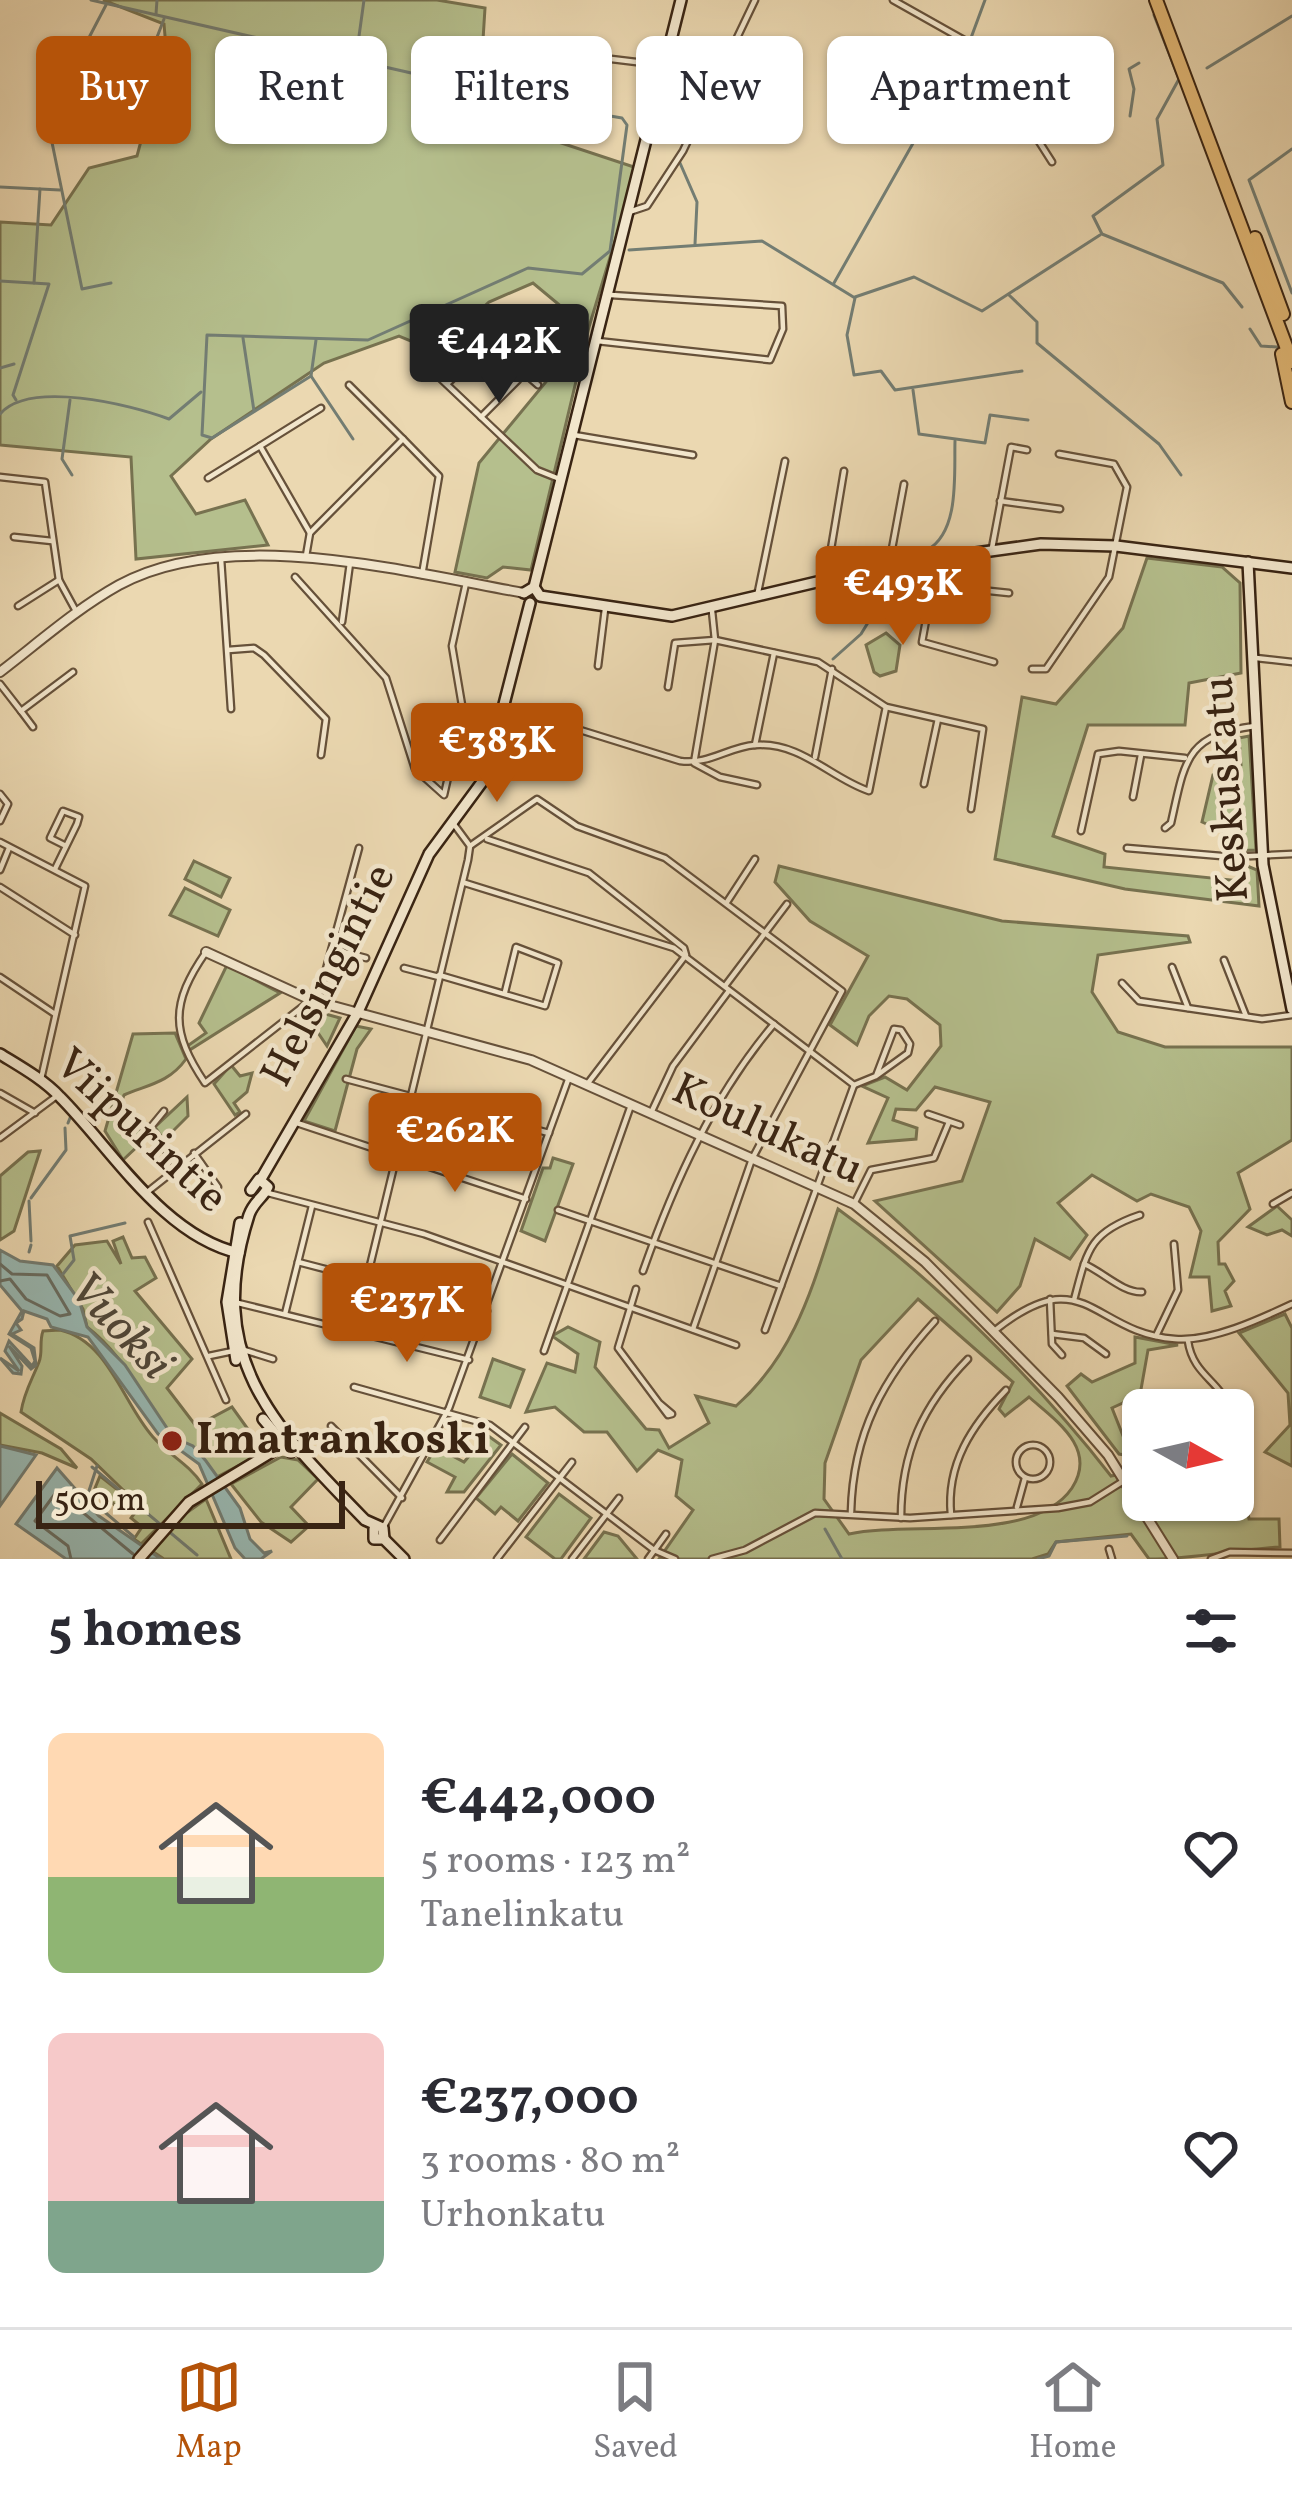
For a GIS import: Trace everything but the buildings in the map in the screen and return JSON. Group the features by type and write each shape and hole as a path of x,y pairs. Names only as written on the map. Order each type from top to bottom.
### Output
{"highway":[{"path":"1161,0 1292,337"},
{"path":"1219,155 1292,362"},
{"path":"1262,283 1292,402"}],"main road":[{"name":"Helsingintie","path":"673,36 682,0"},
{"name":"Helsingintie","path":"259,1193 261,1179 358,1012 421,871 485,778 645,144"},
{"path":"532,595 657,616 712,610 889,565 992,548 1116,546 1292,566"},
{"name":"Keskuskatu","path":"1248,562 1262,855 1292,1012"},
{"name":"Viipurintie","path":"0,1054 58,1095 123,1174 211,1243 235,1252"},
{"path":"259,1193 235,1252 230,1302 236,1350 256,1408 404,1559"},
{"path":"139,1559 164,1526 200,1495 287,1443"},
{"path":"269,1455 302,1459"}],"street":[{"path":"628,212 647,206 678,161 754,0"},
{"path":"892,0 980,49 1052,162"},
{"path":"597,341 770,360 782,329 782,306 608,294"},
{"path":"514,363 545,328"},
{"path":"481,331 538,385"},
{"path":"447,384 492,343"},
{"path":"421,360 542,474 563,479"},
{"path":"482,417 522,371"},
{"path":"349,385 439,476 422,575"},
{"path":"208,478 321,408"},
{"path":"574,435 692,454"},
{"path":"306,556 310,533 404,439"},
{"path":"260,446 310,533"},
{"path":"992,548 1010,447 1027,450"},
{"path":"1032,669 1046,669 1103,589 1127,487 1124,475 1109,462 1059,454"},
{"path":"758,597 785,461"},
{"path":"826,579 844,471"},
{"path":"0,477 45,482 59,580 77,614"},
{"path":"889,565 904,484"},
{"path":"1000,501 1060,509"},
{"path":"14,537 52,541"},
{"path":"0,672 135,578 221,560 306,556 532,595"},
{"path":"929,557 932,585 922,642 994,662"},
{"path":"221,560 231,709"},
{"path":"341,624 350,562"},
{"path":"295,577 386,678 415,769 444,795 464,711 452,646 466,583"},
{"path":"18,606 59,580"},
{"path":"932,585 1009,593"},
{"path":"598,666 605,609"},
{"path":"694,763 715,640 712,610"},
{"path":"668,687 675,643 715,640 832,669 886,707 982,728 971,809"},
{"path":"228,650 254,648 264,655 326,719 321,755"},
{"path":"755,745 774,653"},
{"path":"1252,658 1292,662"},
{"path":"815,757 832,669"},
{"path":"21,710 73,672"},
{"path":"0,684 33,727"},
{"path":"506,707 757,785"},
{"path":"694,763 755,745 815,757 865,791 872,785 886,707"},
{"path":"545,753 550,718"},
{"path":"924,784 938,718"},
{"path":"1165,828 1171,823 1185,758 1214,733 1255,726"},
{"path":"1081,831 1098,754 1185,758"},
{"path":"1133,797 1142,754"},
{"path":"0,794 8,804 1,816"},
{"path":"470,846 488,838 537,799 577,826 665,858 842,991 754,1156 693,1329"},
{"path":"55,869 66,846 79,817 63,811 50,838 66,846"},
{"path":"354,1332 464,882 470,846 452,822"},
{"path":"488,838 589,873 681,944 686,956"},
{"path":"0,842 86,886 40,1080"},
{"path":"0,870 10,847"},
{"path":"206,952 176,1027 181,1046 205,1083 314,1001 359,848"},
{"path":"1127,848 1292,854"},
{"path":"727,902 755,859"},
{"path":"464,882 686,956 854,1084"},
{"path":"0,887 75,935"},
{"path":"651,1113 673,1066 787,904"},
{"path":"404,968 547,1006 558,963 516,947 505,992"},
{"path":"332,949 366,958"},
{"name":"Koulukatu","path":"206,952 314,1001 426,1030 569,1077 854,1204 925,1262 1069,1409 1122,1476"},
{"path":"587,1084 686,956"},
{"path":"1224,960 1246,1016"},
{"path":"1172,967 1188,1009"},
{"path":"0,977 55,1014"},
{"path":"1122,983 1139,1001 1246,1016 1292,1012"},
{"path":"643,1270 670,1195 683,1179 724,1090 774,1024"},
{"path":"765,1330 854,1084 876,1076 908,1053 910,1044 901,1030 894,1028 889,1035 876,1076"},
{"path":"380,1532 446,1414 469,1360 569,1077"},
{"path":"346,1079 550,1134"},
{"path":"0,1093 35,1113"},
{"path":"0,1138 58,1095"},
{"path":"544,1351 632,1105"},
{"path":"164,1111 149,1128 177,1167"},
{"path":"146,1193 246,1114"},
{"path":"928,1114 960,1125"},
{"path":"294,1121 526,1198"},
{"path":"854,1204 871,1170 934,1157 949,1122"},
{"path":"194,1154 218,1187"},
{"path":"259,1193 379,1222 736,1345"},
{"path":"1273,1204 1292,1193"},
{"path":"285,1314 312,1206"},
{"path":"558,1210 781,1286"},
{"path":"1074,1300 1100,1232 1140,1215"},
{"path":"149,1227 226,1400"},
{"path":"1156,1336 1178,1290 1174,1244"},
{"path":"298,1262 487,1311"},
{"path":"1084,1264 1111,1276 1124,1289 1142,1292"},
{"path":"637,1289 618,1348 659,1403"},
{"path":"993,1332 1019,1311 1050,1299 1074,1300 1156,1336 1188,1339 1292,1304"},
{"path":"1050,1299 1054,1349 1063,1355"},
{"path":"230,1302 469,1360"},
{"path":"851,1512 857,1450 877,1395 935,1321"},
{"path":"1052,1334 1084,1338 1106,1354"},
{"path":"1188,1339 1193,1367 1217,1389"},
{"path":"209,1355 236,1350 273,1359"},
{"path":"901,1518 903,1472 916,1429 968,1359"},
{"path":"354,1387 490,1425 654,1550 675,1559"},
{"path":"951,1515 959,1454 976,1424 1006,1390"},
{"path":"331,1426 402,1498"},
{"path":"440,1540 525,1427"},
{"path":"1029,1445 1041,1447 1050,1461 1047,1472 1025,1478 1016,1469 1016,1456 1029,1445"},
{"path":"497,1559 572,1462"},
{"path":"1017,1509 1025,1478"},
{"path":"712,1559 745,1550 801,1517 851,1512 901,1518 1090,1502 1122,1482"},
{"path":"572,1559 619,1498"},
{"name":"Koulukatu","path":"1150,1521 1173,1559"},
{"path":"648,1559 666,1534"},
{"path":"1109,1549 1112,1559"},
{"path":"1211,1559 1230,1552 1292,1552"}],"green space":[{"path":"103,0 437,0 485,8 483,36 411,36 411,144 564,144 637,168 589,327 531,570 503,567 487,578 455,572 479,463 578,343 563,308 533,283 489,302 435,351 399,336 324,363 211,439 171,476 196,514 245,500 268,545 136,559 131,457 0,445 0,222 51,225 89,168 137,156 140,144 191,144 191,36 165,36 164,24"},
{"path":"1147,558 1222,567 1240,583 1241,673 1189,683 1185,725 1088,725 1053,836 1105,854 1104,867 1240,881 1245,865 1257,870 1259,906 1125,889 995,859 1022,697 1056,704 1123,628"},
{"path":"886,633 900,645 896,671 880,676 874,672 866,645"},
{"path":"1249,736 1256,850 1228,851 1229,834 1202,822 1213,775 1241,765 1239,738"},
{"path":"194,861 230,878 221,897 185,879"},
{"path":"779,866 1002,921 1188,936 1190,942 1098,955 1092,992 1118,1032 1165,1047 1292,1047 1292,1140 1238,1173 1250,1209 1218,1242 1219,1264 1225,1264 1234,1281 1225,1291 1231,1306 1212,1311 1209,1277 1190,1277 1201,1231 1189,1207 1151,1194 1137,1201 1092,1175 1058,1203 1087,1235 1070,1259 1035,1239 1020,1286 997,1312 875,1201 962,1181 990,1102 935,1087 916,1110 896,1109 893,1120 917,1128 916,1139 868,1143 888,1098 862,1086 885,1077 907,1090 941,1046 940,1025 907,999 889,996 869,1016 857,1045 830,1025 868,956 810,921 775,882"},
{"path":"185,888 230,910 218,936 170,915"},
{"path":"227,965 280,993 188,1051 186,1047 206,1033 199,1023"},
{"path":"311,1010 340,1018 327,1046 308,1018"},
{"path":"356,1026 371,1029 357,1049 335,1131 304,1121"},
{"path":"175,1033 186,1059 157,1082 124,1095 120,1106 142,1132 142,1142 123,1160 105,1131 133,1034"},
{"path":"231,1065 240,1076 252,1073 247,1092 234,1103 240,1112 235,1115 214,1084"},
{"path":"187,1097 188,1116 164,1140 155,1127"},
{"path":"40,1151 14,1231 0,1240 0,1176 28,1152"},
{"path":"553,1158 573,1164 545,1241 521,1231 543,1168 550,1168"},
{"path":"1277,1206 1292,1220 1292,1236 1282,1230 1267,1235 1248,1227"},
{"path":"838,1209 947,1300 1018,1368 1111,1476 1122,1474 1122,1521 1279,1519 1280,1547 1149,1559 1131,1534 1056,1542 1048,1554 1032,1559 659,1559 693,1510 676,1496 682,1460 658,1450 637,1471 607,1432 584,1432 555,1407 526,1412 547,1363 575,1372 578,1354 552,1336 568,1327 600,1342 595,1367 646,1429 659,1430 669,1448 709,1423 696,1396 736,1406 757,1385 788,1340 811,1290","holes":["918,1299 1013,1382 999,1409 1005,1416 1029,1397 1061,1425 1077,1448 1079,1474 1054,1506 1001,1524 849,1534 824,1499 825,1463 861,1360"]},
{"path":"123,1237 132,1258 145,1257 156,1278 135,1291 192,1359 167,1388 196,1426 232,1407 255,1439 249,1445 257,1456 215,1478 204,1459 169,1432 122,1363 87,1327 83,1309 57,1266 75,1245 107,1241 121,1264 113,1241"},
{"path":"1285,1314 1292,1328 1292,1466 1265,1452 1290,1425 1288,1393 1239,1333"},
{"path":"43,1331 77,1336 103,1360 153,1437 202,1484 141,1544 134,1539 142,1527 131,1518 137,1510 129,1504 123,1512 95,1488 100,1476 147,1513 91,1459 21,1412 40,1358"},
{"path":"1135,1337 1178,1345 1148,1350 1141,1389 1122,1389 1122,1403 1112,1408 1122,1433 1122,1454 1067,1386 1081,1374 1092,1382 1135,1363"},
{"path":"493,1359 524,1370 510,1407 480,1397"},
{"path":"0,1413 61,1449 77,1468 42,1453 0,1445"},
{"path":"487,1435 501,1445 464,1492 447,1492 455,1477 427,1462 436,1447 464,1462"},
{"path":"512,1454 548,1483 518,1521 501,1507 495,1514 476,1498"},
{"path":"281,1457 298,1460 318,1479 291,1507 309,1526 291,1542 261,1522 231,1484"},
{"path":"559,1494 591,1518 561,1559 555,1559 526,1537"},
{"path":"206,1499 231,1559 164,1559 152,1551 178,1519"},
{"path":"604,1532 618,1536 637,1559 584,1559"}],"water":[{"path":"0,1250 20,1261 53,1265 79,1300 87,1327 125,1365 173,1437 193,1446 206,1461 240,1508 250,1539 264,1553 272,1551 261,1559 245,1559 235,1548 199,1464 158,1434 88,1337 51,1327 47,1319 24,1311 16,1323 21,1330 12,1334 34,1348 36,1365 31,1369 9,1346 22,1366 21,1374 13,1373 0,1358 19,1371 5,1351 9,1341 32,1366 35,1361 31,1348 9,1334 22,1311 0,1285"},
{"path":"0,1446 36,1455 0,1506"},
{"path":"57,1468 99,1516 161,1559 66,1559 16,1524"}],"waterway":[{"path":"91,0 411,73"},
{"path":"156,14 157,0"},
{"path":"359,36 364,0"},
{"path":"834,283 968,46 985,0"},
{"path":"106,5 47,118 82,289 111,283"},
{"path":"1154,15 1179,79 1157,119 1163,165 1093,216 1102,234 1223,283 1242,307"},
{"path":"1207,68 1292,16"},
{"path":"157,36 164,19"},
{"path":"1130,116 1134,89 1129,69 1139,63"},
{"path":"311,376 212,438 202,435 207,335 368,340 528,268 582,274 610,251 627,125 612,116"},
{"path":"1292,149 1249,180 1292,293"},
{"path":"680,163 697,202 695,244"},
{"path":"0,187 60,190"},
{"path":"34,283 40,189"},
{"path":"855,297 914,277 982,311 1100,235"},
{"path":"629,250 762,241 855,298 847,335 854,375 881,371 895,390 1022,371"},
{"path":"0,281 49,284 13,395 16,400"},
{"path":"1009,295 1037,322 1037,343 1159,444 1181,475"},
{"path":"1250,329 1261,346 1277,347"},
{"path":"243,338 254,411"},
{"path":"316,340 311,376 353,439"},
{"path":"0,368 14,364"},
{"path":"913,390 919,434 985,443 990,415 1028,420"},
{"path":"0,414 33,398 56,397 106,402 169,419 201,392"},
{"path":"70,400 62,459 72,475"},
{"path":"927,550 938,542 950,516 955,441"},
{"path":"833,659 861,634 902,567"},
{"path":"68,1123 70,1118"},
{"path":"31,1198 66,1150 65,1128"},
{"path":"29,1201 31,1241"},
{"name":"Vuoksi","path":"63,1274 74,1260 70,1236 125,1223"},
{"path":"29,1252 31,1245"},
{"path":"97,1466 87,1497 134,1537"},
{"path":"92,1467 197,1555"},
{"path":"825,1529 842,1559"},
{"path":"1038,1559 1049,1556 1056,1542 1127,1536"}],"place":[{"name":"Imatrankoski","path":"172,1441"}]}
